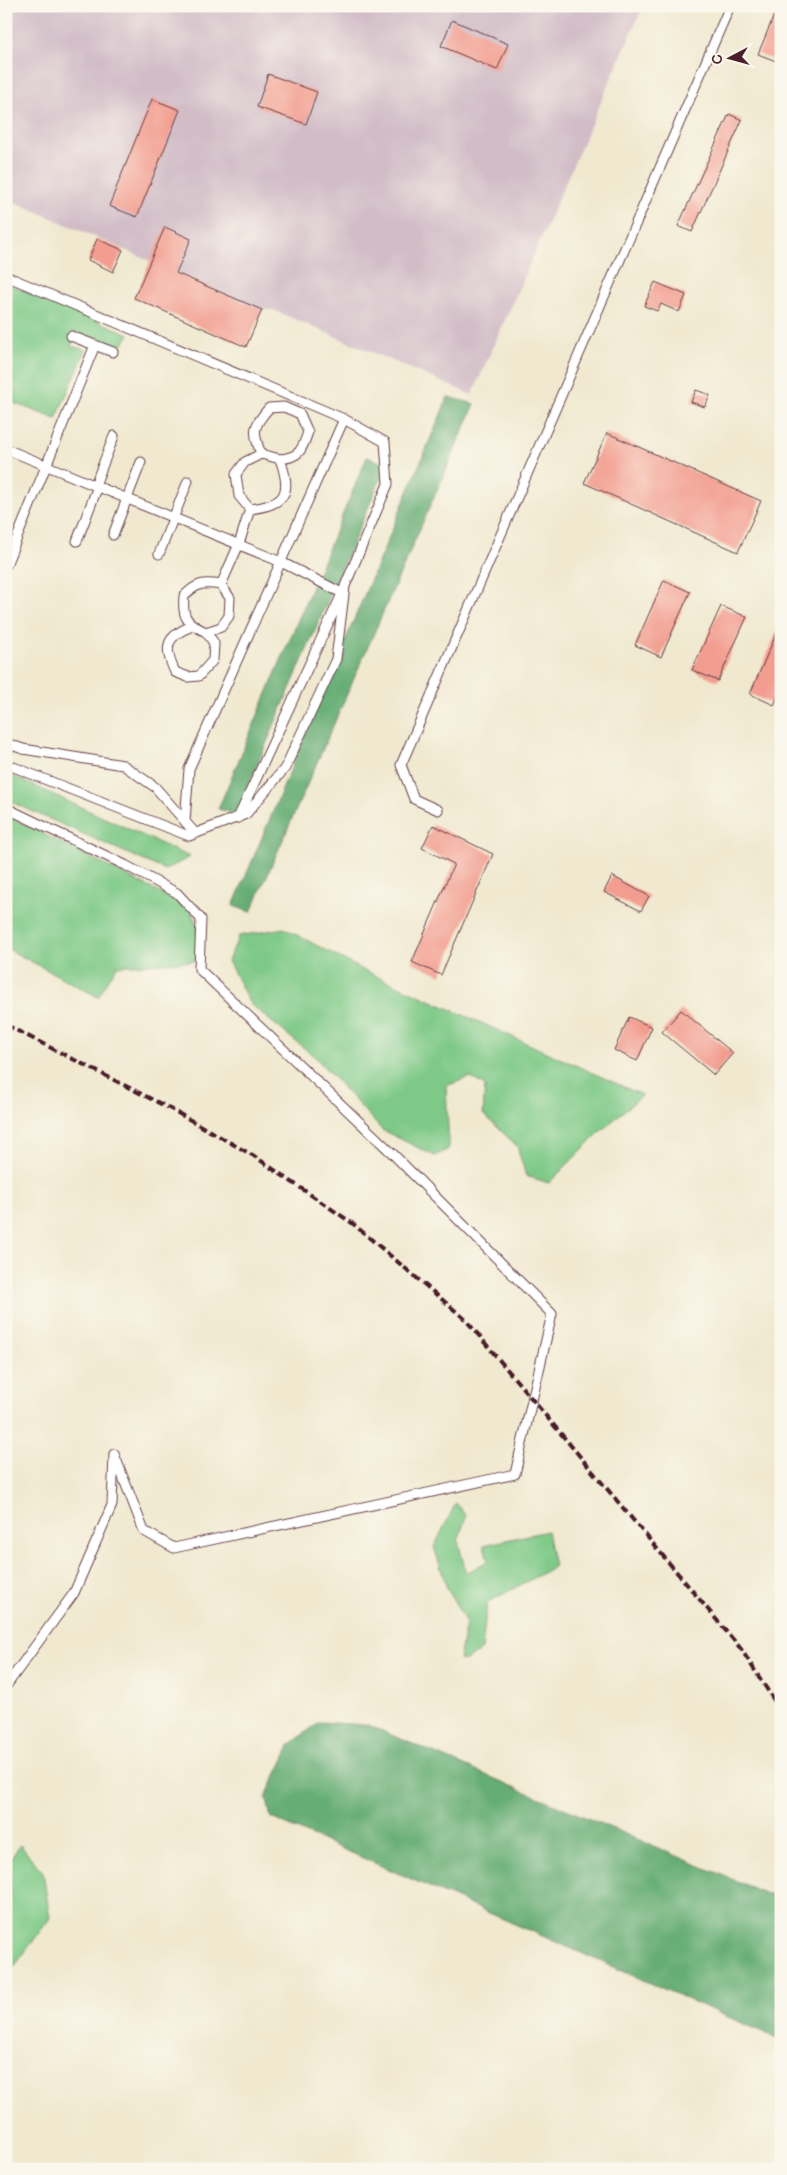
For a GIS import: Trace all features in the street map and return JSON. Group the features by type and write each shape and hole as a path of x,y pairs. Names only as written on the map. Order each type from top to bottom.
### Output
{"lane":[{"path":"438,810 414,799 401,765 730,6"},
{"path":"6,276 344,419 384,442 388,484 344,590 238,818"},
{"path":"71,336 113,352"},
{"path":"6,565 95,345"},
{"path":"250,509 239,496 236,474 245,462 262,454 280,459 292,458 302,450 308,432 300,414 284,407 269,408 256,422 254,438 262,454"},
{"path":"184,821 189,769 344,419"},
{"path":"77,541 114,436"},
{"path":"6,448 239,544 344,590"},
{"path":"250,509 270,506 286,492 288,480 280,459"},
{"path":"113,535 141,462"},
{"path":"159,554 188,482"},
{"path":"221,584 239,544 250,509"},
{"path":"192,626 178,631 168,643 167,657 175,672 188,677 199,676 213,660 214,643 206,632 192,626 183,612 184,596 195,586 208,583 221,584"},
{"path":"206,632 220,627 229,616 230,598 221,584"},
{"path":"6,764 189,836 246,814 285,768 336,659 344,590"},
{"path":"6,743 23,749 123,765 155,787 195,833"},
{"path":"6,808 125,865 177,893 201,919 199,969 392,1153 552,1314 515,1474 174,1548 144,1531 114,1454 112,1505 74,1593 6,1686"}],"shaded area":[{"path":"6,6 643,6 472,395 273,310 262,310 6,198"}],"green space":[{"path":"6,283 129,334 118,351 75,332 71,346 86,350 56,419 6,400"},
{"path":"448,397 475,404 251,912 233,906"},
{"path":"367,457 387,464 236,814 218,809"},
{"path":"6,773 190,857 165,870 6,800"},
{"path":"6,815 190,908 203,941 195,961 117,966 98,997 6,948"},
{"path":"284,928 365,971 642,1095 602,1130 549,1183 526,1176 517,1146 483,1114 485,1086 470,1077 446,1086 449,1149 435,1156 382,1130 315,1057 250,1004 228,961 239,936"},
{"path":"456,1503 466,1516 458,1541 466,1573 488,1561 484,1545 547,1531 554,1567 487,1603 482,1649 466,1661 459,1660 466,1623 447,1588 434,1547"},
{"path":"319,1722 368,1725 781,1900 781,2040 271,1818 266,1796 291,1744"},
{"path":"20,1845 43,1872 50,1918 6,1978 6,1901 11,1898 6,1866"}],"building":[{"path":"778,6 781,6 781,63 758,54"},
{"path":"452,20 508,44 497,70 441,46"},
{"path":"268,74 317,92 306,124 257,107"},
{"path":"152,99 180,110 137,217 109,206"},
{"path":"729,114 742,120 692,232 678,226"},
{"path":"165,227 191,239 176,273 262,310 246,347 134,298"},
{"path":"97,239 123,250 113,272 88,260"},
{"path":"655,282 686,295 679,312 661,304 657,311 644,306"},
{"path":"696,390 710,395 705,407 691,402"},
{"path":"607,433 761,501 738,552 584,483"},
{"path":"664,580 690,592 661,657 635,645"},
{"path":"721,606 747,617 718,681 692,670"},
{"path":"781,623 781,690 774,705 750,694"},
{"path":"433,825 493,854 441,975 412,962 454,864 422,848"},
{"path":"612,876 649,896 641,911 604,892"},
{"path":"681,1010 733,1053 714,1075 662,1032"},
{"path":"629,1017 652,1027 637,1061 614,1050"}],"railway":[{"path":"6,1025 169,1108 254,1156 352,1223 465,1319 741,1649 781,1711"}]}
